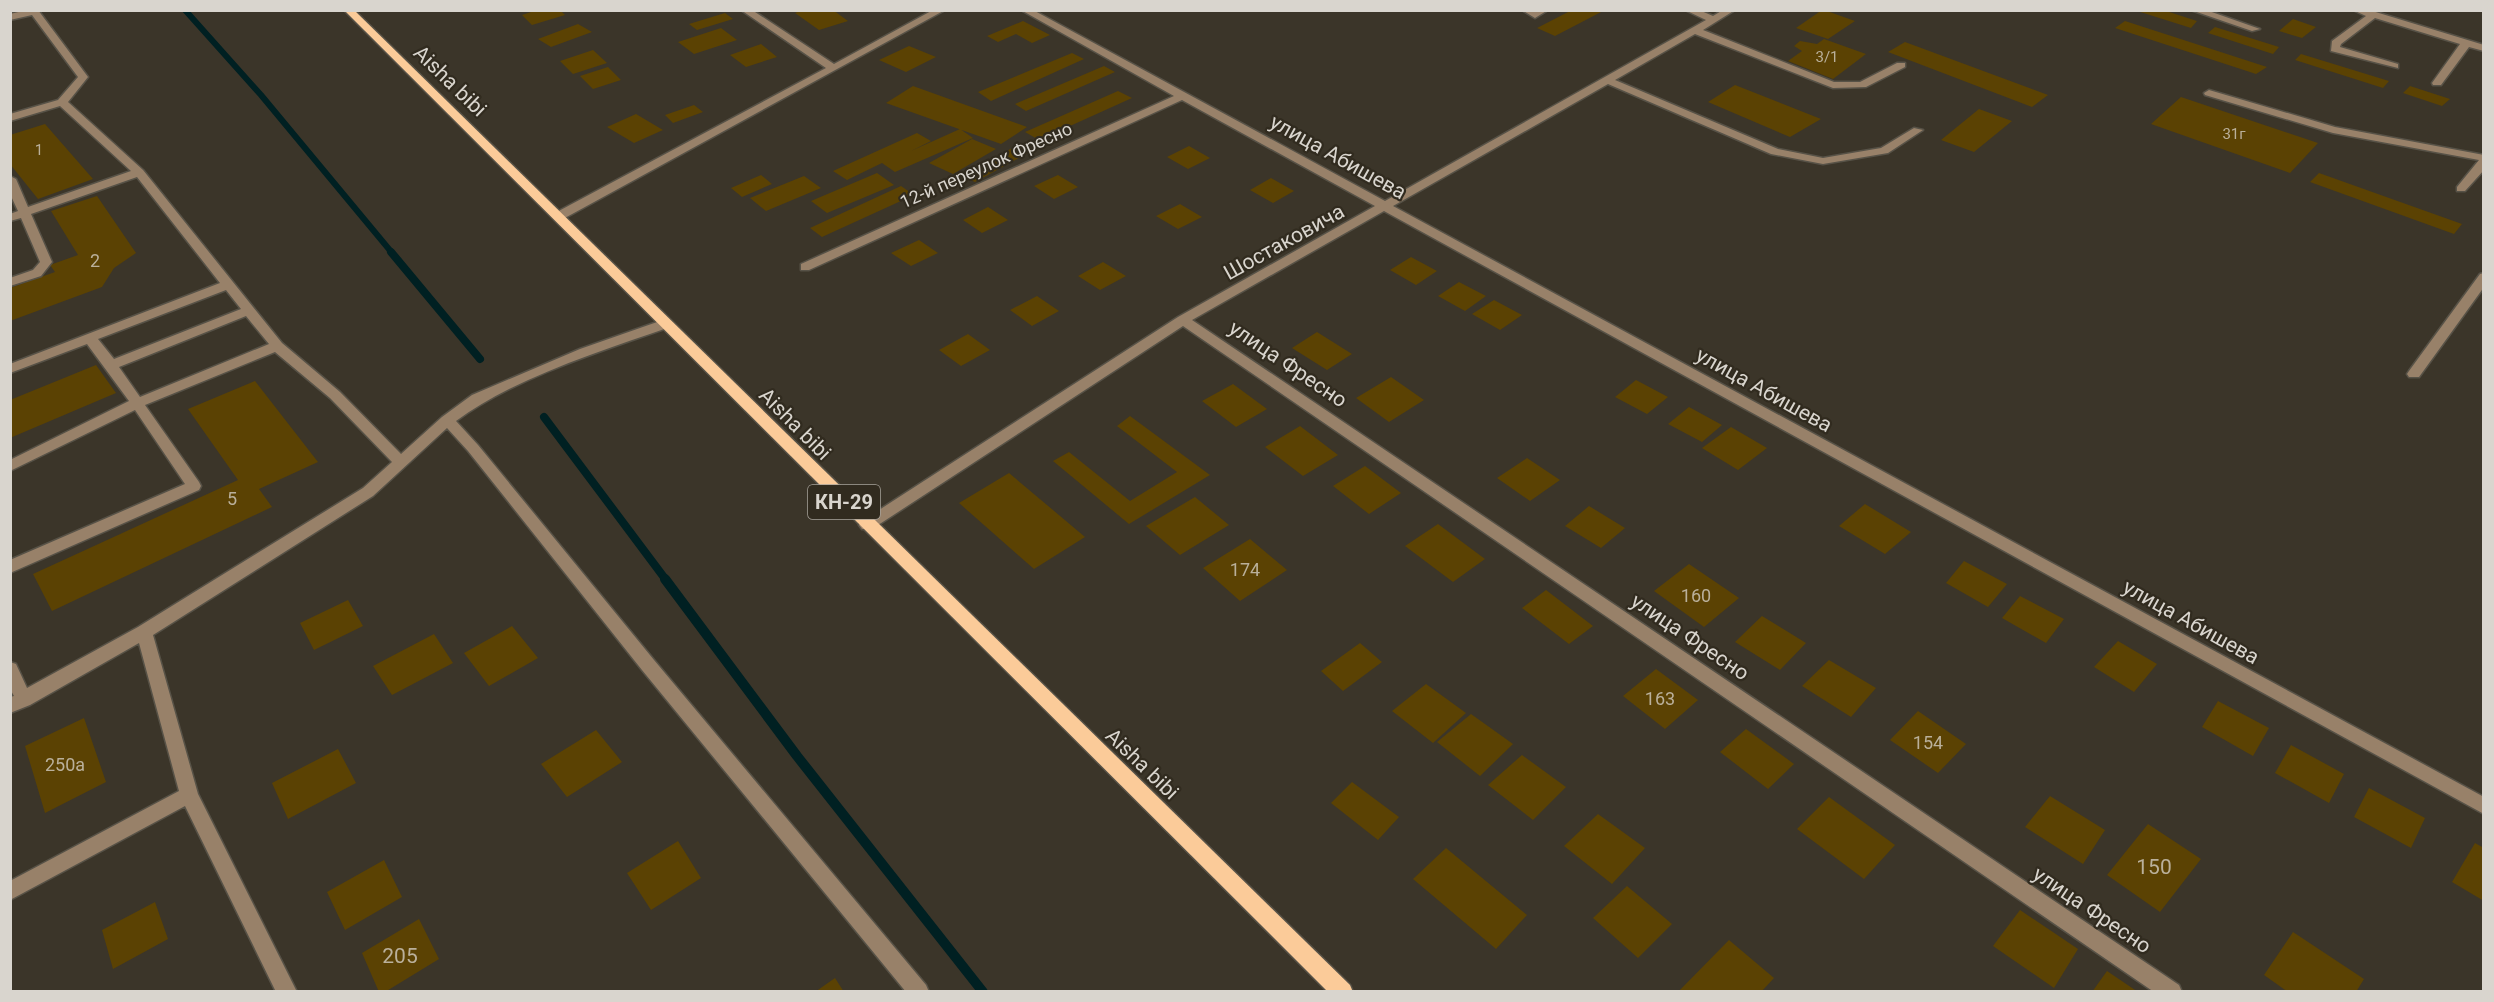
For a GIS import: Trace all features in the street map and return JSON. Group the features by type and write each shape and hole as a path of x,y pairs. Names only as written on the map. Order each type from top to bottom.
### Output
{"main road":[{"name":"Aisha bibi","path":"348,10 559,216 867,525 1343,992"}],"street":[{"path":"745,10 832,67"},
{"path":"559,216 941,10"},
{"name":"улица Абишева","path":"1025,10 2484,806"},
{"path":"1526,10 1535,15 1544,10"},
{"path":"1689,10 1713,20"},
{"name":"Шостаковича","path":"867,525 1183,320 1386,208 1731,10"},
{"path":"2195,10 2219,13 2255,29"},
{"path":"2356,10 2484,48"},
{"path":"10,17 33,11 83,77 62,102 10,118"},
{"path":"2373,15 2336,43 2335,49 2394,66"},
{"path":"1696,31 1833,85 1862,85 1901,65"},
{"path":"2437,82 2466,43"},
{"path":"1609,81 1775,152 1822,161 1884,151 1918,130"},
{"path":"2209,93 2333,130 2484,160 2461,189"},
{"name":"12-й переулок Фресно","path":"805,267 1182,96"},
{"path":"62,102 139,172 226,285 277,346 335,395 402,463"},
{"path":"10,218 139,172"},
{"path":"10,179 27,212 46,262 37,273 10,282"},
{"path":"2414,374 2484,277"},
{"path":"10,369 226,285"},
{"path":"111,365 249,310"},
{"name":"улица Фресно","path":"1183,320 2172,992"},
{"path":"10,669 17,703 144,632 368,492 447,420 477,398 585,352 665,324"},
{"path":"10,567 194,486 90,338"},
{"path":"10,466 137,403 277,346"},
{"path":"447,420 919,992"},
{"path":"144,632 189,795 286,992"},
{"path":"10,891 189,795"}],"building":[{"path":"537,10 560,10 565,15 532,25 522,15"},
{"path":"803,10 833,10 848,21 819,30 795,13"},
{"path":"1572,10 1605,10 1555,36 1537,28"},
{"path":"1822,10 1855,21 1828,39 1796,28"},
{"path":"2134,10 2163,10 2197,21 2191,28"},
{"path":"725,13 733,19 697,30 689,24"},
{"path":"2293,19 2316,27 2302,38 2279,31"},
{"path":"1023,21 1050,35 1032,43 1016,34 998,42 987,36"},
{"path":"2125,21 2267,67 2256,74 2115,28"},
{"path":"578,24 592,32 551,47 538,39"},
{"path":"2215,27 2279,47 2273,54 2208,33"},
{"path":"721,28 737,40 694,54 678,42"},
{"path":"1824,39 1866,54 1833,79 1788,61 1802,51 1794,46 1800,41 1817,44"},
{"path":"1905,42 2048,95 2032,107 1888,52"},
{"path":"761,44 777,57 746,67 730,55"},
{"path":"909,46 936,57 906,72 879,60"},
{"path":"593,50 607,63 573,74 560,61"},
{"path":"1072,53 1084,59 991,101 978,92"},
{"path":"2301,54 2389,81 2383,88 2295,60"},
{"path":"1104,66 1115,72 1026,111 1015,104"},
{"path":"608,67 621,80 593,89 580,76"},
{"path":"1735,85 1821,119 1790,137 1708,102"},
{"path":"913,86 1027,127 1001,144 886,103"},
{"path":"2410,86 2450,99 2442,106 2403,93"},
{"path":"1118,91 1132,98 1039,140 1025,132"},
{"path":"2181,97 2318,143 2290,173 2151,124"},
{"path":"694,105 703,112 673,123 665,115"},
{"path":"1979,109 2012,121 1974,152 1941,140"},
{"path":"636,114 663,130 634,143 607,127"},
{"path":"45,124 93,179 38,199 10,164 10,135"},
{"path":"960,129 973,138 895,172 882,163 847,180 833,171 917,133 931,141 911,151"},
{"path":"972,139 996,149 953,174 929,163"},
{"path":"1189,146 1210,158 1188,169 1167,157"},
{"path":"1014,147 1028,153 975,182 962,176"},
{"path":"877,173 894,185 827,213 811,201"},
{"path":"2319,173 2462,224 2454,234 2310,182"},
{"path":"761,175 772,184 742,197 731,188"},
{"path":"1058,175 1078,187 1054,199 1034,186"},
{"path":"804,176 821,188 766,211 750,198"},
{"path":"1271,178 1294,191 1273,203 1250,190"},
{"path":"901,186 914,195 822,237 810,228"},
{"path":"97,196 136,253 114,268 102,287 10,321 10,288 55,272 50,265 78,255 51,211"},
{"path":"1180,204 1202,217 1178,229 1156,216"},
{"path":"988,207 1008,220 982,233 963,220"},
{"path":"919,240 938,253 911,266 891,253"},
{"path":"1411,257 1437,271 1416,285 1390,270"},
{"path":"1103,262 1126,276 1100,290 1078,276"},
{"path":"1459,282 1486,296 1465,311 1438,296"},
{"path":"1037,296 1059,311 1032,326 1010,310"},
{"path":"1494,300 1522,315 1500,330 1472,314"},
{"path":"1317,332 1352,354 1327,370 1292,348"},
{"path":"968,334 990,350 961,366 939,350"},
{"path":"96,365 116,393 10,438 10,400"},
{"path":"1391,377 1424,400 1389,422 1356,398"},
{"path":"1636,380 1668,397 1647,414 1615,397"},
{"path":"255,381 318,462 259,489 272,507 52,611 33,574 238,480 188,409"},
{"path":"1233,384 1267,409 1236,427 1202,401"},
{"path":"1689,407 1722,425 1702,442 1668,424"},
{"path":"1130,416 1210,475 1129,524 1053,461 1069,452 1130,501 1177,472 1117,426"},
{"path":"1300,426 1338,455 1303,476 1265,447"},
{"path":"1731,427 1767,448 1738,470 1702,448"},
{"path":"1527,458 1560,480 1530,501 1497,478"},
{"path":"1365,466 1401,493 1369,514 1333,486"},
{"path":"1009,473 1085,537 1034,569 959,503"},
{"path":"1195,497 1229,525 1180,555 1146,526"},
{"path":"1865,504 1911,532 1885,554 1839,526"},
{"path":"1589,506 1625,528 1601,548 1565,526"},
{"path":"1438,524 1485,559 1453,582 1405,546"},
{"path":"1250,539 1287,570 1240,601 1203,568"},
{"path":"1964,561 2007,584 1988,607 1946,583"},
{"path":"1689,564 1739,598 1704,627 1654,591"},
{"path":"1546,590 1593,626 1569,644 1522,608"},
{"path":"2020,596 2064,619 2046,643 2002,618"},
{"path":"348,600 363,626 314,650 300,623"},
{"path":"1762,616 1806,643 1780,670 1735,642"},
{"path":"512,626 538,658 489,686 464,653"},
{"path":"434,634 453,663 392,695 373,666"},
{"path":"2118,641 2157,664 2134,692 2094,667"},
{"path":"1360,643 1382,662 1343,691 1321,671"},
{"path":"1829,660 1876,688 1851,717 1802,686"},
{"path":"1656,669 1698,700 1665,729 1623,696"},
{"path":"1426,684 1466,713 1433,743 1392,711"},
{"path":"2218,701 2269,728 2253,756 2202,727"},
{"path":"1918,711 1966,744 1938,773 1890,740"},
{"path":"1471,714 1513,744 1480,776 1437,742"},
{"path":"84,718 106,782 45,813 25,746"},
{"path":"1746,729 1794,764 1768,789 1720,752"},
{"path":"596,730 622,762 567,797 541,764"},
{"path":"2291,745 2344,774 2329,803 2275,773"},
{"path":"338,749 356,783 288,819 272,783"},
{"path":"1522,755 1566,787 1533,820 1488,785"},
{"path":"1352,782 1399,817 1378,840 1331,803"},
{"path":"2369,788 2425,818 2411,848 2354,817"},
{"path":"2050,796 2105,830 2083,864 2025,827"},
{"path":"1829,797 1895,845 1864,879 1797,829"},
{"path":"1598,814 1645,848 1612,884 1564,846"},
{"path":"2148,824 2201,859 2160,912 2107,875"},
{"path":"678,841 701,878 651,910 627,873"},
{"path":"2475,843 2484,848 2484,901 2452,882"},
{"path":"1446,848 1527,915 1496,949 1413,879"},
{"path":"384,860 402,897 345,930 327,892"},
{"path":"1627,886 1672,924 1638,958 1593,918"},
{"path":"155,902 168,939 113,969 102,930"},
{"path":"2020,910 2078,949 2054,988 1993,946"},
{"path":"419,919 439,959 385,992 379,992 362,953"},
{"path":"2293,932 2364,979 2356,992 2288,992 2264,975"},
{"path":"1729,940 1774,978 1761,992 1678,992"},
{"path":"2107,971 2138,992 2092,992"},
{"path":"835,978 844,992 815,992"}],"waterway":[{"path":"185,10 261,95 393,254"},
{"path":"391,252 480,359"},
{"path":"544,417 666,580"},
{"path":"665,579 797,756 983,992"}]}
